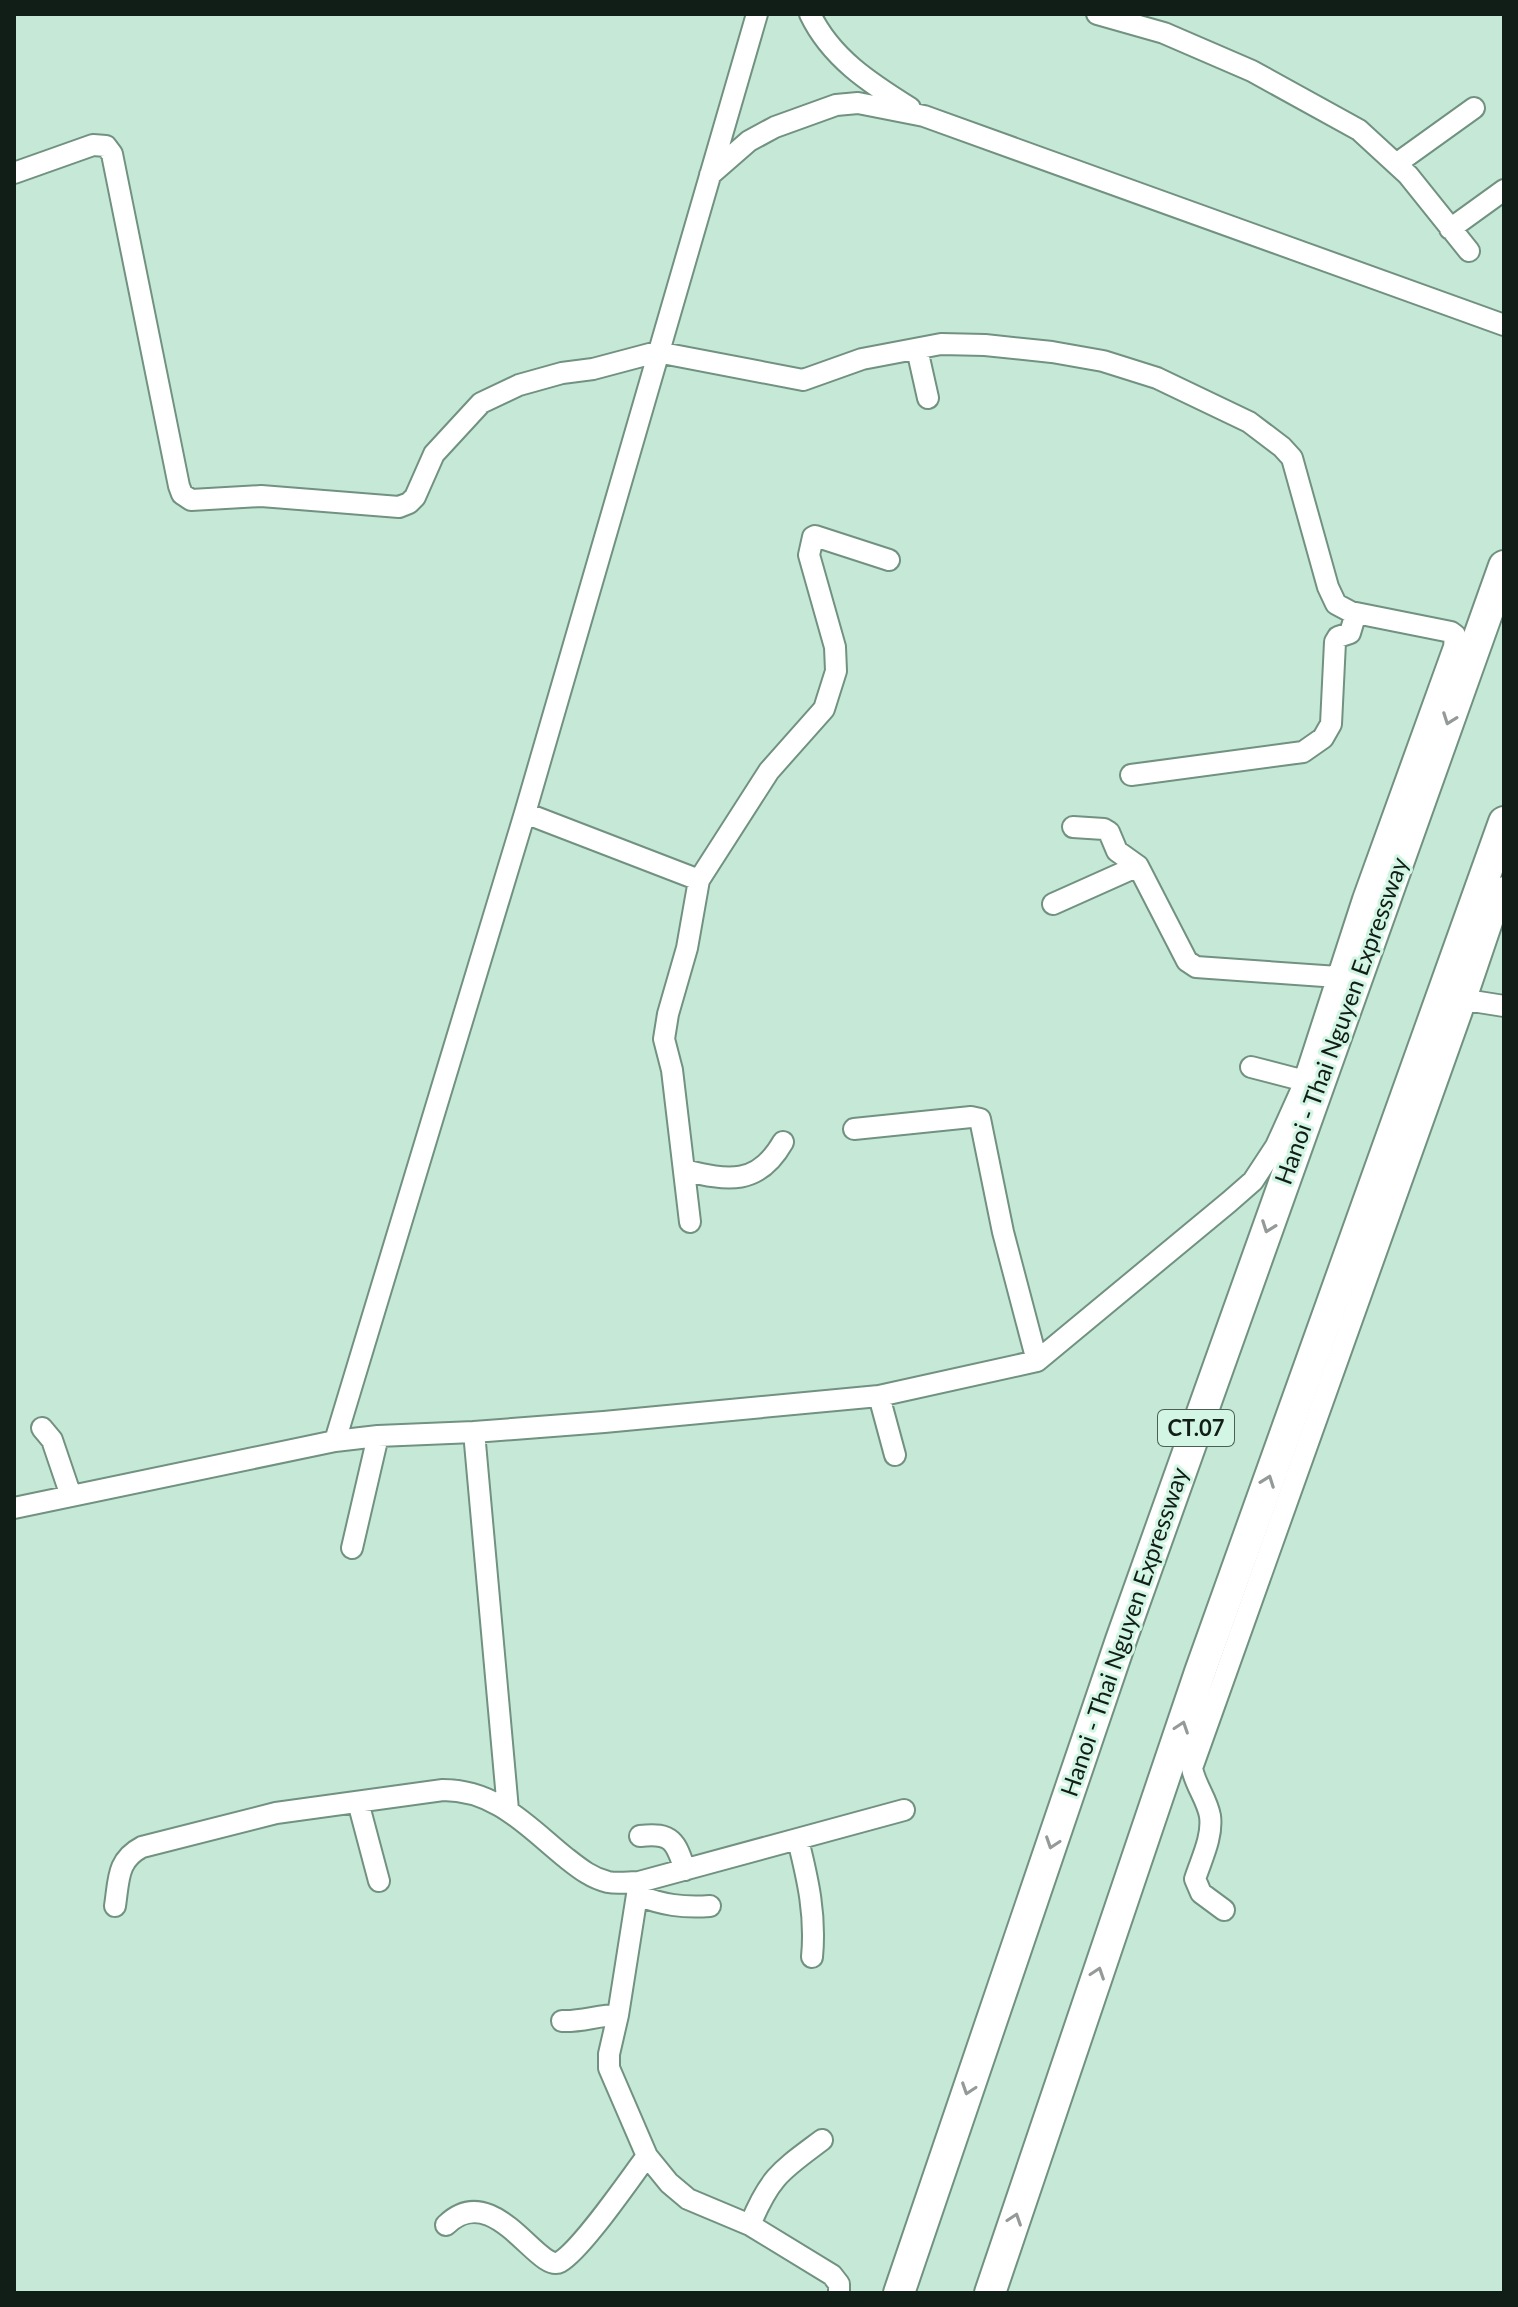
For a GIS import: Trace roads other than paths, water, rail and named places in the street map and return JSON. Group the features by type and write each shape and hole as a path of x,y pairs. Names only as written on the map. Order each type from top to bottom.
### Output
{"highway":[{"name":"Hanoi - Thai Nguyen Expressway","path":"899,2293 1121,1640 1504,566"},
{"path":"990,2293 1200,1672 1504,822"}],"street":[{"path":"335,1441 525,813 757,14"},
{"path":"810,14 837,55 864,79 924,116"},
{"path":"1097,14 1164,33 1252,71 1359,130 1408,175 1469,251"},
{"path":"710,176 749,141 775,127 836,105 858,103 924,116 1504,325"},
{"path":"1396,164 1474,108"},
{"path":"14,173 93,145 106,146 112,154 179,486 182,494 191,500 261,496 399,507 415,497 434,454 481,403 519,385 657,352 803,380 862,359 941,344 985,345 1103,361 1157,378 1249,422 1292,458 1328,587 1336,604 1356,613 1455,635 1305,1081 1276,1146 1253,1181 1037,1361 879,1396 474,1432 335,1441 14,1508"},
{"path":"1450,229 1504,190"},
{"path":"917,349 928,398"},
{"path":"690,1222 672,1070 664,1039 687,948 699,880 769,771 824,709 836,671 835,647 809,555 813,537 889,560"},
{"path":"1131,775 1303,752 1323,738 1331,724 1335,642 1338,637 1350,633 1356,613"},
{"path":"525,813 699,880"},
{"path":"1073,827 1104,829 1111,835 1117,851 1138,866 1187,961 1196,967 1338,977"},
{"path":"1053,904 1138,866"},
{"path":"1224,1910 1201,1893 1195,1879 1209,1837 1210,1818 1192,1768 1504,887"},
{"path":"1466,1000 1504,1006"},
{"path":"1251,1067 1305,1081"},
{"path":"854,1129 971,1117 980,1119 1003,1232 1037,1361"},
{"path":"684,1170 735,1179 760,1170 772,1160 783,1142"},
{"path":"879,1396 895,1455"},
{"path":"42,1428 52,1440 71,1496"},
{"path":"474,1432 508,1810"},
{"path":"352,1548 378,1436"},
{"path":"115,1906 121,1868 128,1854 142,1847 276,1813 443,1790 465,1790 487,1797 508,1810 585,1873 610,1883 638,1888 659,1904 683,1908 710,1906"},
{"path":"358,1802 379,1881"},
{"path":"638,1888 685,1870 904,1810"},
{"path":"640,1836 659,1834 674,1842 685,1870"},
{"path":"798,1840 812,1898 815,1928 812,1957"},
{"path":"638,1888 609,2068 647,2156 669,2183 688,2199 750,2225 832,2275 839,2284 839,2293"},
{"path":"562,2021 581,2022 600,2015 618,2015"},
{"path":"750,2225 773,2180 822,2140"},
{"path":"446,2225 456,2215 467,2211 497,2219 514,2230 539,2256 559,2263 581,2242 647,2156"}]}
